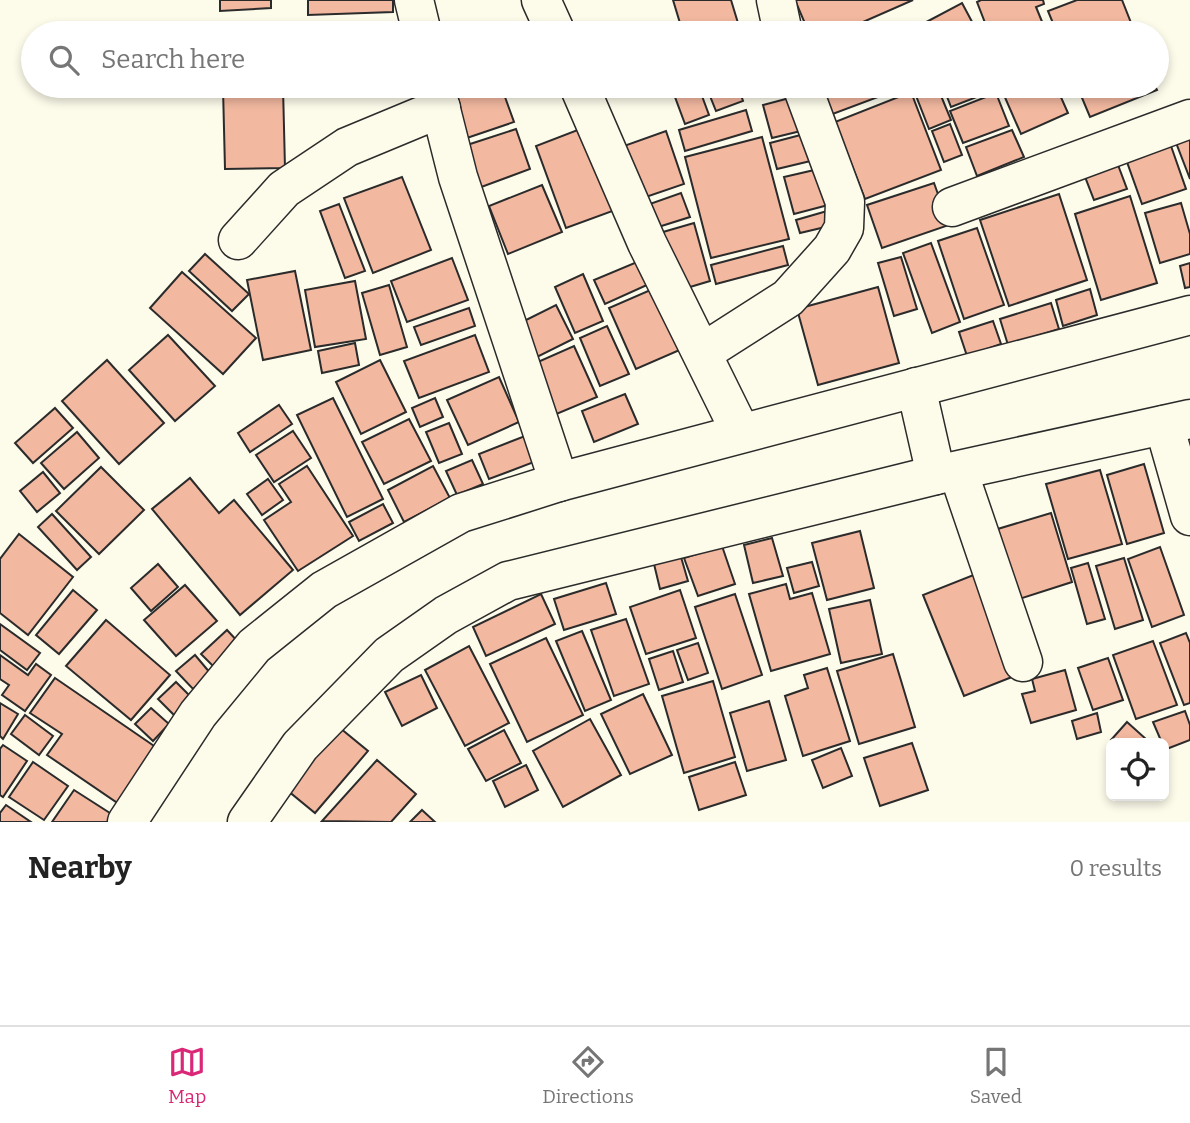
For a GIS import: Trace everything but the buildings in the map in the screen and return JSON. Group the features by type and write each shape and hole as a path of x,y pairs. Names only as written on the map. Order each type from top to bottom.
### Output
{"street":[{"path":"414,0 419,21"},
{"path":"541,0 551,21"},
{"path":"776,0 780,21"},
{"path":"238,240 284,189 347,148 436,98"},
{"path":"438,98 458,177 559,482"},
{"path":"584,98 647,243 741,433"},
{"path":"702,353 788,298 832,250 844,228 845,202 806,98"},
{"path":"952,206 1190,119"},
{"path":"127,822 198,714 254,646 324,590 461,513 559,482 1190,315"},
{"path":"916,387 938,458 1023,662"},
{"path":"247,822 300,746 389,655 446,615 508,582 938,458 1177,422 1190,516"}]}
